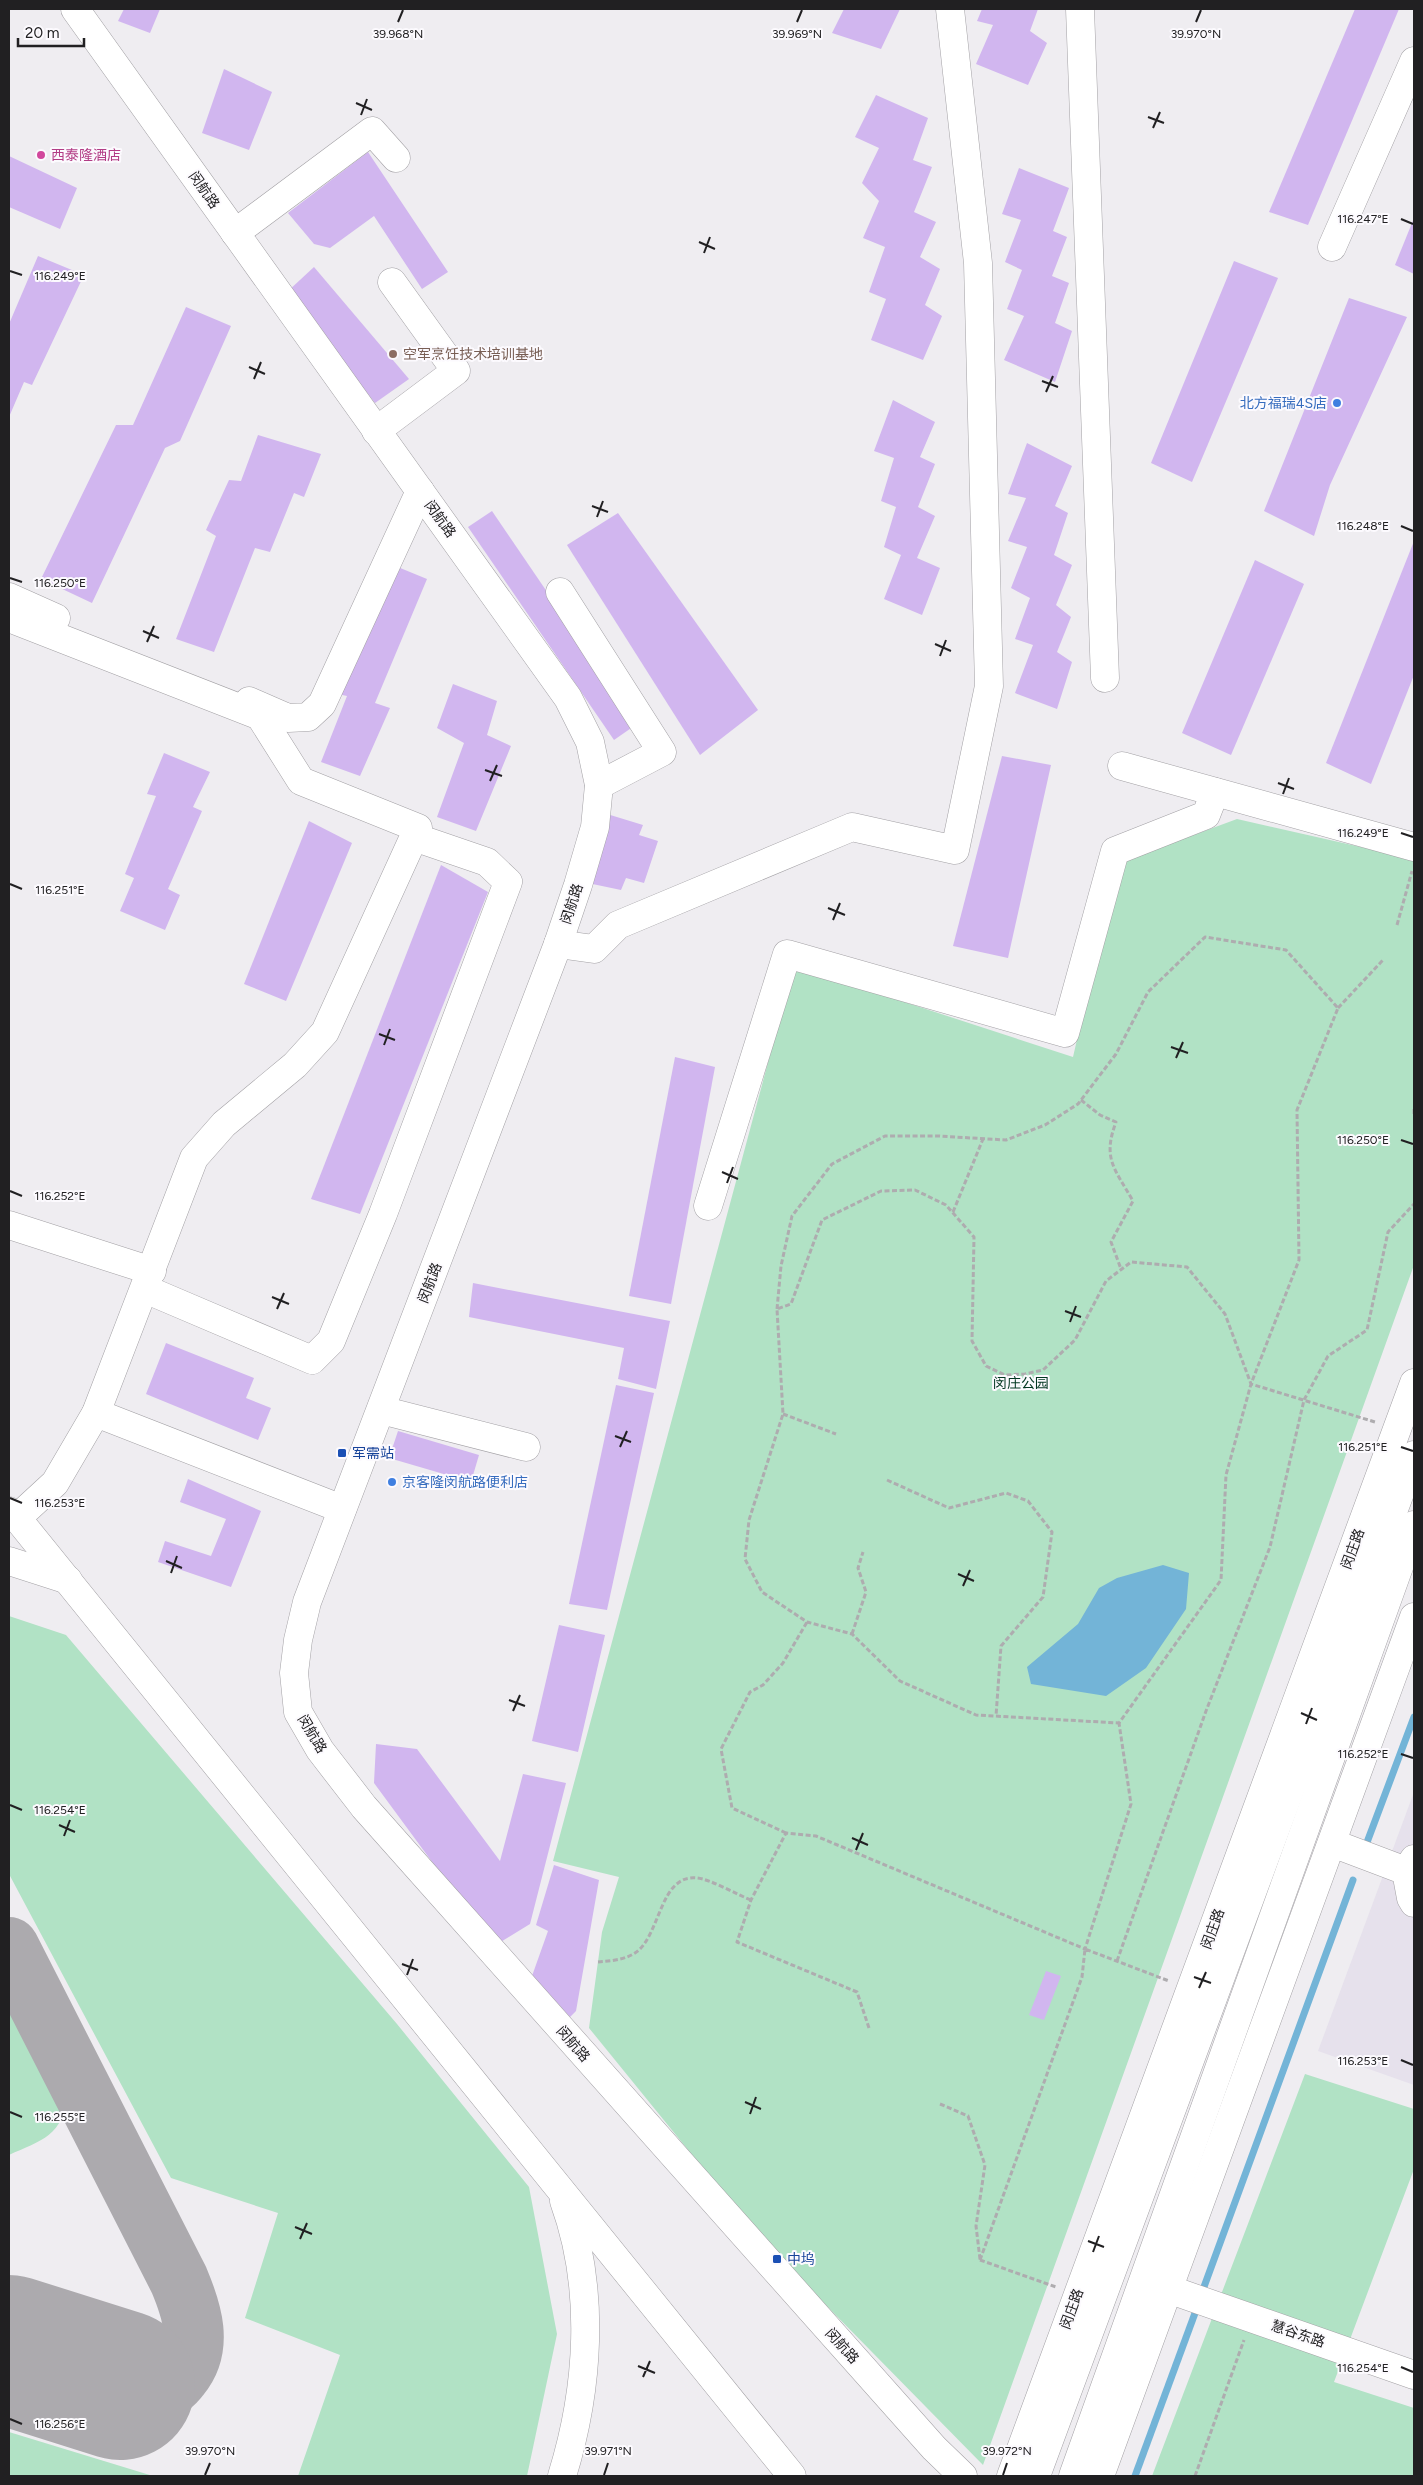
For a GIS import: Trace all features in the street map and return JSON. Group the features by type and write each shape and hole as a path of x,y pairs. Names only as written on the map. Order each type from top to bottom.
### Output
{"street":[{"name":"闵航路","path":"75,9 568,698 590,742 599,786 595,827 558,944 307,1602 298,1640 294,1673 298,1712 320,1750 364,1807 770,2267 934,2448 963,2476"},
{"path":"558,944 594,949 618,924 852,827 955,850 989,686 978,263 950,9"},
{"path":"1080,9 1105,678"},
{"path":"1332,247 1414,61"},
{"path":"235,234 372,131 396,158"},
{"path":"376,431 456,372 392,282"},
{"path":"9,597 288,718 308,718 322,704 420,491"},
{"path":"560,592 662,752 599,786"},
{"path":"9,618 260,716 301,781 418,828 325,1032 295,1065 224,1124 194,1158 96,1414 55,1484 13,1515 68,1580 792,2476"},
{"path":"1122,766 1414,847"},
{"path":"708,1206 787,954 1065,1033 1114,851 1206,815 1215,792"},
{"path":"9,1225 148,1280 312,1360 331,1341 383,1214 508,882 487,862 414,837"},
{"name":"闵庄路","path":"1011,2476 1191,1989 1406,1431 1414,1382"},
{"path":"381,1410 526,1447"},
{"path":"96,1414 342,1509"},
{"name":"闵庄路","path":"1036,2476 1414,1455"},
{"path":"1072,2476 1414,1525"},
{"path":"9,1561 68,1580"},
{"path":"1100,2476 1189,2296 1332,1844 1406,1661 1414,1617"},
{"path":"1332,1844 1410,1865 1411,1898 1414,1903"},
{"path":"559,2188 567,2210 578,2255 584,2301 585,2355 578,2408 562,2476"},
{"name":"慧谷东路","path":"1189,2296 1414,2375"}],"path":[{"path":"1397,925 1414,864"},
{"path":"1119,1723 976,1715 900,1681 852,1634 807,1622 762,1592 745,1559 749,1520 783,1414 777,1310 781,1266 792,1216 832,1164 885,1136 938,1136 1006,1140 1044,1125 1081,1100 1116,1054 1148,992 1205,937 1286,950 1338,1008"},
{"path":"980,2260 1082,1976 1085,1948 1131,1804 1119,1723 1222,1580 1226,1475 1251,1384 1299,1260 1297,1110 1338,1008 1383,960"},
{"path":"1081,1100 1100,1115 1116,1122 1108,1142 1112,1164 1133,1202 1111,1242 1121,1269"},
{"path":"1414,1109 1414,1114"},
{"path":"953,1213 983,1139"},
{"path":"777,1310 791,1304 822,1220 881,1191 915,1190 946,1205 974,1237 972,1341 986,1366 1005,1375 1025,1374 1043,1370 1075,1340 1106,1280 1131,1262 1187,1267 1225,1314 1251,1384"},
{"path":"1117,1961 1206,1711 1270,1547 1304,1400 1328,1356 1367,1330 1388,1232 1414,1204"},
{"path":"1251,1384 1406,1431"},
{"path":"783,1414 836,1434"},
{"path":"887,1480 950,1508 1006,1493 1028,1501 1052,1532 1043,1597 1001,1646 996,1716"},
{"path":"852,1634 866,1592 858,1568 863,1552"},
{"path":"807,1622 783,1663 763,1685 750,1692 721,1750 732,1808 786,1833 816,1836 1085,1948 1191,1989"},
{"path":"786,1833 751,1900 736,1942 857,1992 869,2028"},
{"path":"598,1962 617,1960 636,1952 650,1936 674,1885 684,1879 698,1878 751,1900"},
{"path":"940,2104 968,2116 985,2164 976,2226 980,2260"},
{"path":"980,2260 1078,2295"},
{"path":"1195,2476 1252,2318"}],"shaded area":[{"path":"1414,1792 1414,2085 1318,2051"}],"green space":[{"name":"闵庄公园","path":"1237,819 1414,859 1414,1265 983,2465 758,2236 589,2028 602,1932 619,1877 553,1861 794,966 1073,1057 1118,863"},
{"path":"9,1616 66,1635 397,2024 529,2187 557,2334 527,2476 298,2476 340,2355 245,2318 278,2213 171,2178 9,1874"},
{"path":"9,1982 65,2091 65,2106 57,2127 50,2134 42,2140 9,2155"},
{"path":"1305,2074 1414,2109 1414,2169 1334,2382 1414,2408 1414,2476 1152,2476"},
{"path":"9,2432 153,2476 9,2476"}],"water":[{"path":"1163,1565 1189,1573 1186,1609 1146,1668 1106,1696 1031,1684 1027,1667 1078,1624 1099,1588 1117,1578"}],"building":[{"path":"124,9 160,9 150,33 118,21"},
{"path":"844,9 900,9 881,49 832,33"},
{"path":"982,9 1038,9 1030,31 1047,43 1028,85 976,64 993,25 977,21"},
{"path":"1355,9 1399,9 1308,225 1269,212"},
{"path":"224,69 272,92 249,150 202,133"},
{"path":"876,95 928,118 913,160 932,167 914,212 936,222 920,257 940,269 925,305 942,316 923,360 871,340 886,299 869,292 885,247 863,238 879,201 862,183 879,148 855,137"},
{"path":"368,152 448,272 422,289 374,216 330,248 314,244 288,213"},
{"path":"9,156 77,188 60,229 9,207"},
{"path":"1019,168 1069,188 1053,231 1067,237 1052,276 1069,283 1055,323 1072,331 1055,382 1004,360 1024,316 1007,309 1022,270 1005,262 1021,220 1002,214"},
{"path":"1414,218 1414,274 1395,265"},
{"path":"38,256 84,275 32,385 24,382 9,417 9,324"},
{"path":"1234,261 1278,278 1192,482 1151,463"},
{"path":"314,267 409,379 375,403 287,292"},
{"name":"北方福瑞4S店","path":"1349,298 1407,317 1330,485 1314,536 1264,511"},
{"path":"186,307 231,326 180,441 165,448 92,603 41,579 116,425 133,425"},
{"path":"893,400 935,422 920,457 935,464 918,507 935,516 917,558 940,568 922,615 884,599 901,555 884,547 896,507 881,501 894,458 874,451"},
{"path":"258,435 321,454 304,497 294,493 270,552 255,548 214,652 176,639 216,536 206,530 229,480 241,481"},
{"path":"1027,443 1072,466 1055,506 1068,513 1054,555 1072,565 1056,605 1071,617 1057,652 1072,662 1057,709 1015,693 1033,645 1015,639 1030,598 1011,588 1027,547 1008,541 1026,498 1008,494"},
{"path":"492,511 637,724 614,740 468,527"},
{"path":"618,513 758,710 700,755 567,545"},
{"path":"1414,541 1414,675 1371,784 1326,763"},
{"path":"1255,560 1304,584 1231,755 1182,733"},
{"path":"388,563 427,579 375,703 390,708 360,776 321,762 347,696 333,693"},
{"path":"453,684 497,701 487,735 511,746 476,831 437,817 464,743 437,728"},
{"path":"164,753 210,772 193,807 202,811 168,889 180,895 165,930 120,911 134,878 125,874 156,796 147,794"},
{"path":"1002,756 1051,765 1008,958 953,946"},
{"path":"607,814 643,825 639,835 658,841 644,883 626,878 621,890 583,882"},
{"path":"309,821 352,843 286,1001 244,984"},
{"path":"441,865 488,892 360,1214 311,1199"},
{"path":"675,1057 715,1067 671,1304 629,1296"},
{"path":"473,1283 670,1321 656,1389 618,1379 624,1348 469,1317"},
{"path":"166,1343 254,1378 246,1398 271,1408 258,1440 146,1394"},
{"path":"616,1385 654,1393 607,1610 569,1604"},
{"path":"398,1431 479,1455 471,1482 389,1458"},
{"path":"188,1479 261,1511 231,1587 158,1562 165,1541 211,1556 226,1519 180,1502"},
{"path":"559,1625 605,1635 578,1752 532,1741"},
{"path":"376,1744 417,1749 500,1861 523,1774 566,1783 530,1924 494,1946 374,1783"},
{"path":"554,1865 599,1880 576,2011 570,2017 532,1976 548,1931 536,1925"},
{"path":"1046,1971 1061,1976 1044,2020 1029,2015"}],"waterway":[{"path":"1366,1845 1414,1717"},
{"path":"1201,2295 1353,1880"},
{"path":"1135,2476 1198,2305"}],"taxiway":[{"path":"9,1947 179,2280 188,2304 194,2341 192,2353 180,2376 169,2387 159,2392 142,2391 120,2385"}],"runway":[{"path":"9,2350 120,2385"}],"place":[{"name":"西泰隆酒店","path":"41,155"},
{"name":"空军烹饪技术培训基地","path":"393,354"},
{"name":"北方福瑞4S店","path":"1337,403"},
{"name":"军需站","path":"342,1453"},
{"name":"京客隆闵航路便利店","path":"392,1482"},
{"name":"中坞","path":"777,2259"}]}
